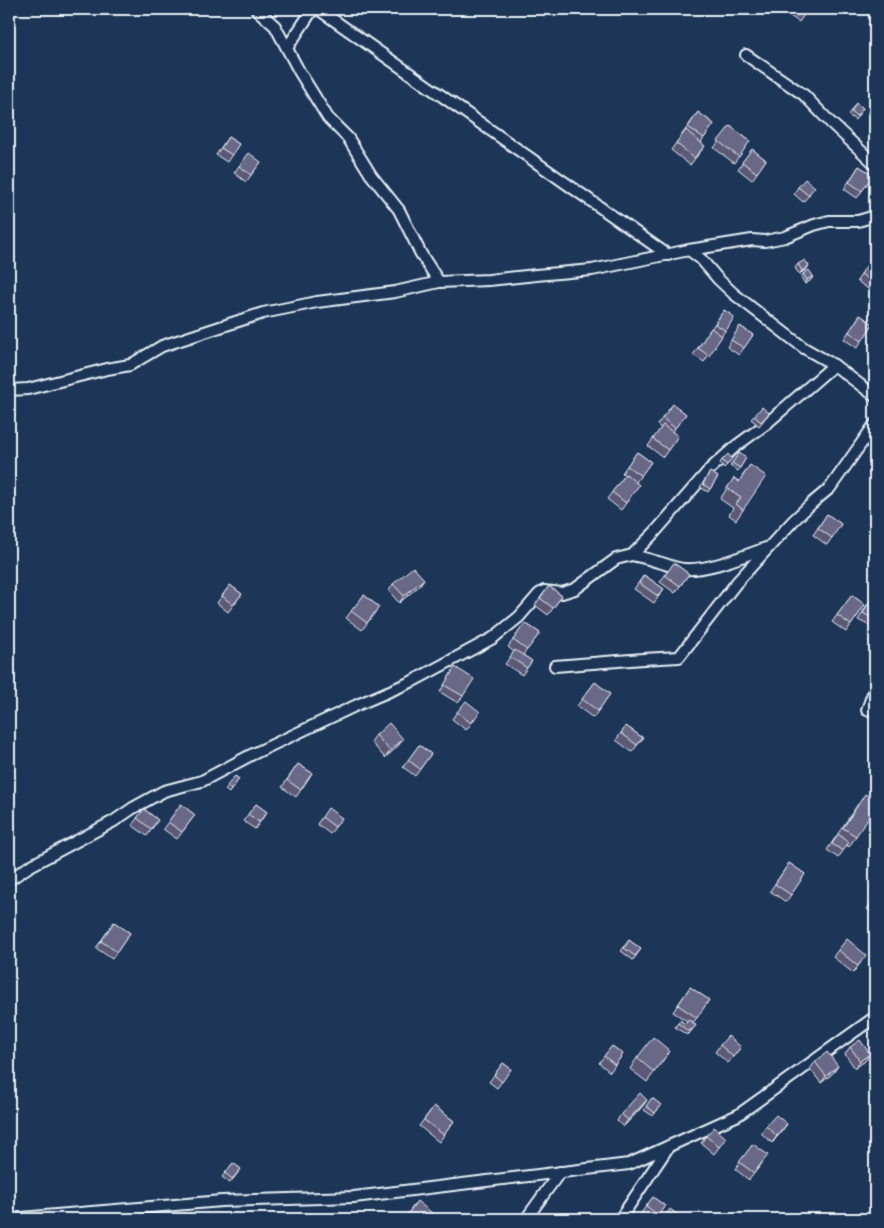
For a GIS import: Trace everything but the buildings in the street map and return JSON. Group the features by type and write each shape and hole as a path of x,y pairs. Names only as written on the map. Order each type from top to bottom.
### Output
{"street":[{"path":"256,9 275,26 299,71 328,118 348,138 371,175 399,210 421,254 438,282"},
{"path":"287,48 313,9"},
{"path":"318,9 668,255"},
{"path":"746,56 804,95 875,164"},
{"path":"9,390 28,389 130,365 162,346 263,313 317,302 396,292 438,282 489,280 592,270 689,250 752,240 765,241 786,237 829,221 858,221 875,216"},
{"path":"689,250 701,258 718,279 734,294 804,348 834,365 875,396"},
{"path":"9,880 30,866 114,821 164,791 202,781 286,738 411,682 493,638 520,617 539,594 544,591 562,593 575,588 616,560 632,555 655,532 710,469 736,446 766,424 834,365"},
{"path":"555,666 679,657 737,582 792,521 830,488 875,424"},
{"path":"632,555 686,569 728,561 770,547"},
{"path":"867,710 875,688"},
{"path":"9,1219 222,1201 354,1197 628,1164 738,1114 875,1017"},
{"path":"620,1219 669,1145"},
{"path":"526,1219 560,1172"}]}
